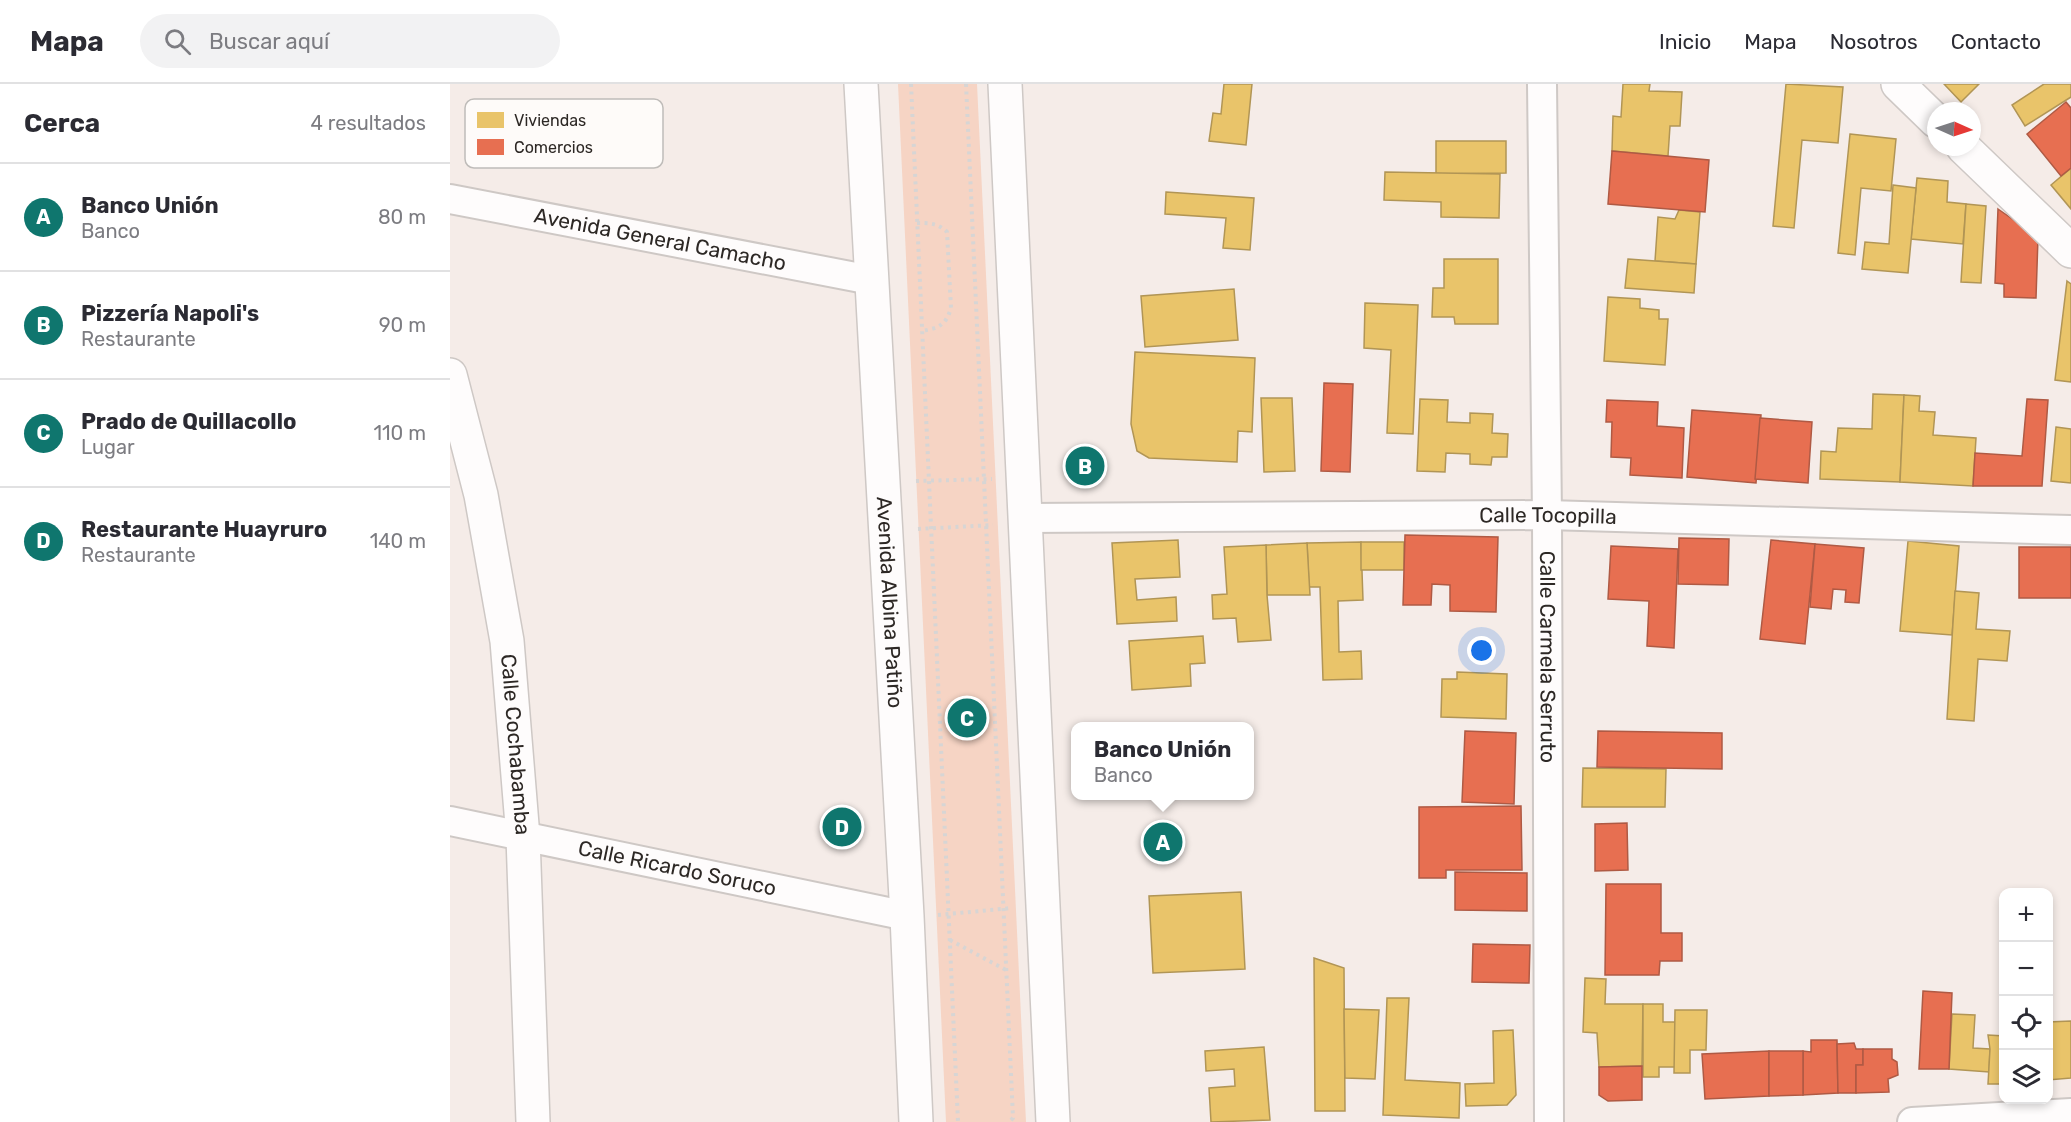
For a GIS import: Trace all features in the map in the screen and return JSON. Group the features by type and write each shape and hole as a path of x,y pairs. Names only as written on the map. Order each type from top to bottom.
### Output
{"main road":[{"name":"Avenida Albina Patiño","path":"861,84 872,280 922,916 915,1122"},
{"path":"1005,84 1011,521 1053,1122"},
{"path":"1898,84 1927,112"},
{"path":"1972,156 2071,251"},
{"name":"Calle Cochabamba","path":"450,375 481,495 507,641 523,837 532,1122"}],"street":[{"name":"Calle Carmela Serruto","path":"1542,84 1547,515 1549,1122"},
{"name":"Avenida General Camacho","path":"450,199 872,280"},
{"name":"Calle Tocopilla","path":"1011,521 1547,515 2071,530"},
{"name":"Calle Ricardo Soruco","path":"450,821 922,916"},
{"path":"1912,1122 2071,1113"}],"path":[{"path":"910,84 958,1122"},
{"path":"966,84 1013,1118 1009,1122"},
{"path":"917,223 933,223 947,232 951,308 948,319 936,328 922,331"},
{"path":"916,481 995,479"},
{"path":"918,529 986,525 1011,521"},
{"path":"922,916 1015,908"},
{"path":"949,940 1006,970"}],"shaded area":[{"path":"898,84 977,84 1026,1122 946,1122"}],"building: Viviendas":[{"path":"1224,84 1252,84 1246,145 1209,141 1213,113 1221,114"},
{"path":"1623,84 1650,84 1649,91 1682,92 1680,126 1670,126 1668,156 1612,151 1613,116 1621,117"},
{"path":"1786,84 1843,87 1838,143 1802,140 1794,228 1773,226"},
{"path":"1944,84 1979,84 1961,102"},
{"path":"2044,84 2071,84 2071,97 2025,126 2012,105"},
{"path":"1850,134 1896,139 1891,191 1861,188 1855,255 1838,253"},
{"path":"1436,141 1506,141 1506,173 1436,174"},
{"path":"2071,168 2071,209 2051,185"},
{"path":"1385,172 1500,174 1499,218 1441,217 1441,202 1384,200"},
{"path":"1917,178 1948,181 1947,202 1966,204 1963,244 1911,239"},
{"path":"1893,185 1916,188 1908,273 1862,269 1865,242 1889,244"},
{"path":"1166,192 1254,198 1250,250 1223,248 1226,218 1165,214"},
{"path":"1966,204 1986,206 1981,283 1961,282"},
{"path":"1679,210 1700,212 1696,264 1655,261 1658,217 1675,219"},
{"path":"1444,259 1498,259 1498,324 1455,324 1454,317 1432,317 1433,288 1444,288"},
{"path":"1628,259 1696,264 1694,293 1625,288"},
{"path":"2067,281 2071,284 2071,382 2055,380"},
{"path":"1234,289 1238,340 1145,347 1141,296"},
{"path":"1608,297 1640,299 1640,308 1659,310 1659,319 1668,319 1665,365 1604,361"},
{"path":"1365,303 1418,305 1413,434 1387,433 1391,350 1364,348"},
{"path":"1135,352 1255,358 1252,432 1238,431 1237,462 1149,458 1137,451 1131,424"},
{"path":"1873,394 1904,395 1900,482 1820,479 1821,451 1836,452 1838,428 1872,429"},
{"path":"1904,395 1920,396 1919,411 1935,412 1933,435 1976,438 1973,486 1900,482"},
{"path":"1261,398 1292,398 1295,471 1264,472"},
{"path":"1420,399 1448,400 1447,422 1470,423 1470,413 1493,414 1492,433 1508,434 1507,457 1492,457 1491,465 1470,464 1470,454 1446,453 1445,472 1417,471"},
{"path":"2056,427 2071,429 2071,483 2051,481"},
{"path":"1178,540 1180,577 1135,579 1137,600 1176,597 1177,621 1117,624 1112,543"},
{"path":"1908,541 1959,546 1952,635 1900,631"},
{"path":"1361,542 1363,600 1338,601 1339,652 1361,651 1362,679 1323,680 1320,587 1309,587 1307,543"},
{"path":"1361,542 1404,542 1404,570 1361,570"},
{"path":"1307,543 1310,595 1267,595 1266,545"},
{"path":"1266,545 1271,640 1238,642 1236,618 1213,619 1212,595 1227,594 1224,547"},
{"path":"1955,591 1979,593 1976,629 2010,631 2007,661 1978,659 1974,721 1947,719"},
{"path":"1203,636 1205,663 1190,664 1191,686 1132,690 1129,641"},
{"path":"1457,672 1507,674 1506,719 1441,717 1442,679 1457,679"},
{"path":"1583,768 1666,769 1665,807 1582,807"},
{"path":"1241,892 1245,969 1153,973 1149,896"},
{"path":"1314,958 1344,968 1345,1111 1315,1111"},
{"path":"1585,978 1606,979 1605,1004 1643,1004 1642,1066 1599,1067 1597,1033 1583,1032"},
{"path":"1387,998 1409,998 1405,1080 1460,1083 1459,1118 1383,1115"},
{"path":"1643,1004 1663,1004 1663,1022 1676,1022 1676,1067 1659,1067 1659,1077 1643,1077"},
{"path":"1344,1009 1379,1010 1375,1079 1345,1078"},
{"path":"1675,1010 1707,1010 1706,1050 1690,1050 1690,1073 1674,1073"},
{"path":"1952,1014 1975,1015 1973,1048 1990,1049 1989,1072 1949,1069"},
{"path":"2071,1021 2071,1078 2053,1080 2053,1022"},
{"path":"1513,1030 1516,1095 1507,1105 1466,1106 1465,1084 1494,1083 1493,1031"},
{"path":"1988,1035 1999,1036 1999,1084 1988,1084 1990,1049"},
{"path":"1264,1047 1270,1120 1211,1122 1209,1088 1235,1086 1234,1069 1206,1071 1205,1051"}],"building: Comercios":[{"path":"2066,102 2071,108 2071,168 2061,176 2027,134"},
{"path":"1612,151 1709,160 1705,212 1608,204"},
{"path":"1998,209 2038,237 2036,298 2004,297 2004,284 1995,283"},
{"path":"1324,383 1353,384 1350,472 1321,471"},
{"path":"2027,399 2048,400 2042,486 1973,486 1975,453 2022,456"},
{"path":"1607,400 1658,402 1657,426 1684,428 1682,478 1630,475 1631,458 1611,457 1612,422 1606,422"},
{"path":"1692,410 1761,415 1756,483 1687,477"},
{"path":"1760,418 1812,422 1808,483 1755,479"},
{"path":"1405,535 1498,537 1496,612 1450,611 1450,585 1432,584 1431,605 1403,605"},
{"path":"1679,538 1729,539 1728,585 1678,584"},
{"path":"1771,540 1815,544 1805,644 1760,639"},
{"path":"1815,544 1864,548 1859,603 1845,602 1846,590 1833,589 1831,609 1810,607"},
{"path":"1611,546 1678,549 1674,648 1647,646 1649,601 1608,599"},
{"path":"2019,547 2071,547 2071,598 2019,598"},
{"path":"1465,731 1516,733 1514,804 1462,802"},
{"path":"1598,731 1722,733 1722,769 1597,767"},
{"path":"1521,806 1522,870 1446,870 1446,878 1419,878 1419,807"},
{"path":"1627,823 1628,870 1595,871 1595,824"},
{"path":"1455,872 1527,873 1527,911 1455,910"},
{"path":"1606,884 1661,884 1661,933 1682,933 1682,961 1660,961 1659,975 1605,975"},
{"path":"1473,944 1530,945 1529,983 1472,982"},
{"path":"1923,991 1952,993 1949,1069 1919,1069"},
{"path":"1811,1040 1837,1040 1838,1093 1803,1095 1803,1051 1811,1052"},
{"path":"1854,1043 1856,1049 1863,1049 1863,1065 1856,1065 1856,1093 1838,1093 1837,1044"},
{"path":"1863,1049 1892,1049 1892,1059 1897,1062 1898,1075 1888,1079 1889,1092 1856,1093 1856,1065 1863,1065"},
{"path":"1769,1051 1769,1096 1705,1099 1702,1054"},
{"path":"1769,1051 1803,1051 1803,1095 1769,1096"},
{"path":"1642,1066 1642,1100 1608,1101 1599,1095 1599,1067"}],"place":[{"name":"Pizzería Napoli's","path":"1085,466"},
{"name":"Prado de Quillacollo","path":"967,718"},
{"name":"Restaurante Huayruro","path":"842,827"},
{"name":"Banco Unión","path":"1163,842"}]}
